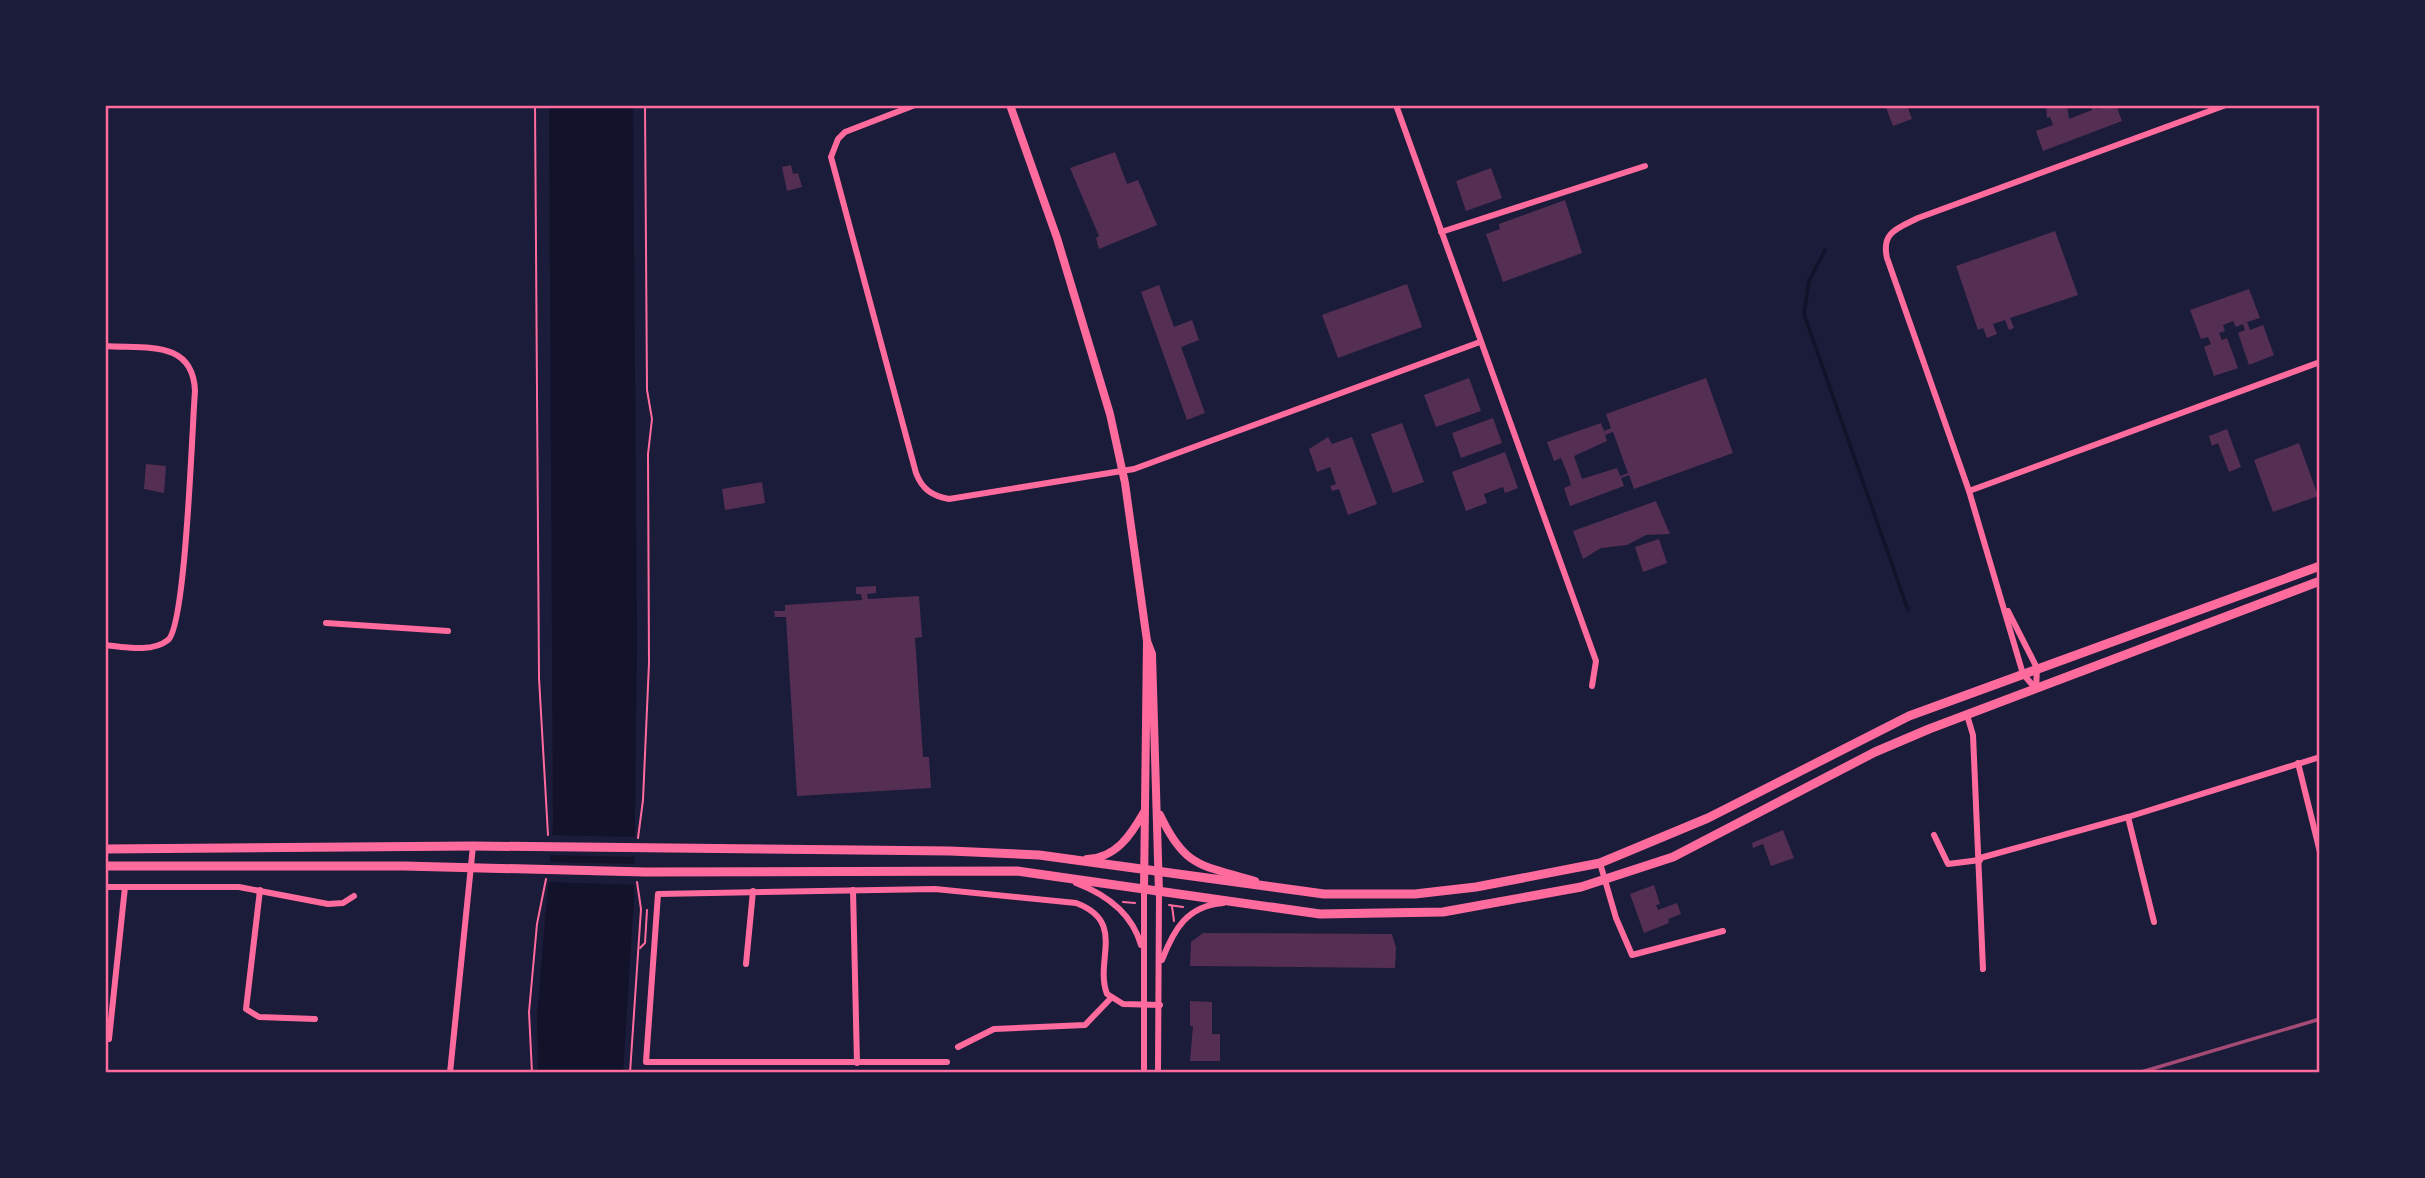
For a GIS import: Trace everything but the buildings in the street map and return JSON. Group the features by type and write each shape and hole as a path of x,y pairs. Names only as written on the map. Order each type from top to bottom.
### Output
{"main road":[{"path":"105,849 543,846 645,850 995,852 1072,859 1287,892 1415,894 1532,878 1600,863 1708,818 1874,731 2037,668 2320,566"},
{"path":"105,866 472,867 645,872 1001,870 1056,875 1225,903 1332,914 1443,912 1534,898 1605,881 1673,857 1875,752 2320,581"}],"street":[{"path":"915,105 845,132 838,139 831,157 920,484 934,494 950,499 1122,471 1167,459 1480,342"},
{"path":"1010,105 1095,359 1122,471 1147,640 1144,1073"},
{"path":"1396,105 1596,661 1592,686"},
{"path":"2036,689 2023,674 1969,491 1887,258 1888,236 1894,229 1918,218 2225,105"},
{"path":"1441,232 1645,166"},
{"path":"105,346 168,351 182,356 194,372 195,391 175,631 165,642 153,647 105,645"},
{"path":"1969,491 2320,362"},
{"path":"2005,606 2037,668 2036,689"},
{"path":"326,623 448,631"},
{"path":"1147,640 1152,654 1155,692 1159,812 1158,1073"},
{"path":"1967,715 1973,735 1983,969"},
{"path":"1934,835 1948,864 1980,859 2128,817 2320,757"},
{"path":"2298,763 2320,852"},
{"path":"1072,859 1103,857 1115,850 1126,841 1146,809"},
{"path":"1159,812 1179,848 1198,865 1287,892"},
{"path":"2128,817 2154,922"},
{"path":"450,1073 473,846"},
{"path":"1600,863 1632,955 1723,931"},
{"path":"1056,875 1101,894 1116,906 1135,930 1144,957"},
{"path":"105,887 228,886 328,904 343,903 354,896"},
{"path":"109,1039 125,887"},
{"path":"260,890 246,1009 259,1017 316,1019"},
{"path":"853,890 857,1063"},
{"path":"947,1062 646,1062 658,894 951,890 1082,906 1098,918 1105,930 1107,944 1104,984 1111,998 1123,1004 1160,1005"},
{"path":"746,964 752,891"},
{"path":"1160,964 1176,929 1189,914 1203,905 1225,903"},
{"path":"958,1047 994,1029 1085,1025 1111,998"}],"path":[{"path":"535,105 539,678 543,846"},
{"path":"643,800 649,663 648,454 652,419 647,390 645,105"},
{"path":"532,1073 529,1012 542,871"},
{"path":"1116,906 1123,902 1140,903"},
{"path":"639,948 645,943 648,907"},
{"path":"630,1073 640,934"}],"shaded area":[{"path":"549,105 633,105 637,641 634,896 623,1073 538,1073 537,1016 553,825"}],"pier":[{"path":"549,835 638,837 638,857 548,855"},
{"path":"547,862 638,864 638,885 546,882"}],"waterway":[{"path":"1825,250 1809,281 1804,314 1908,610"}],"railway":[{"path":"2138,1073 2320,1019"}]}
